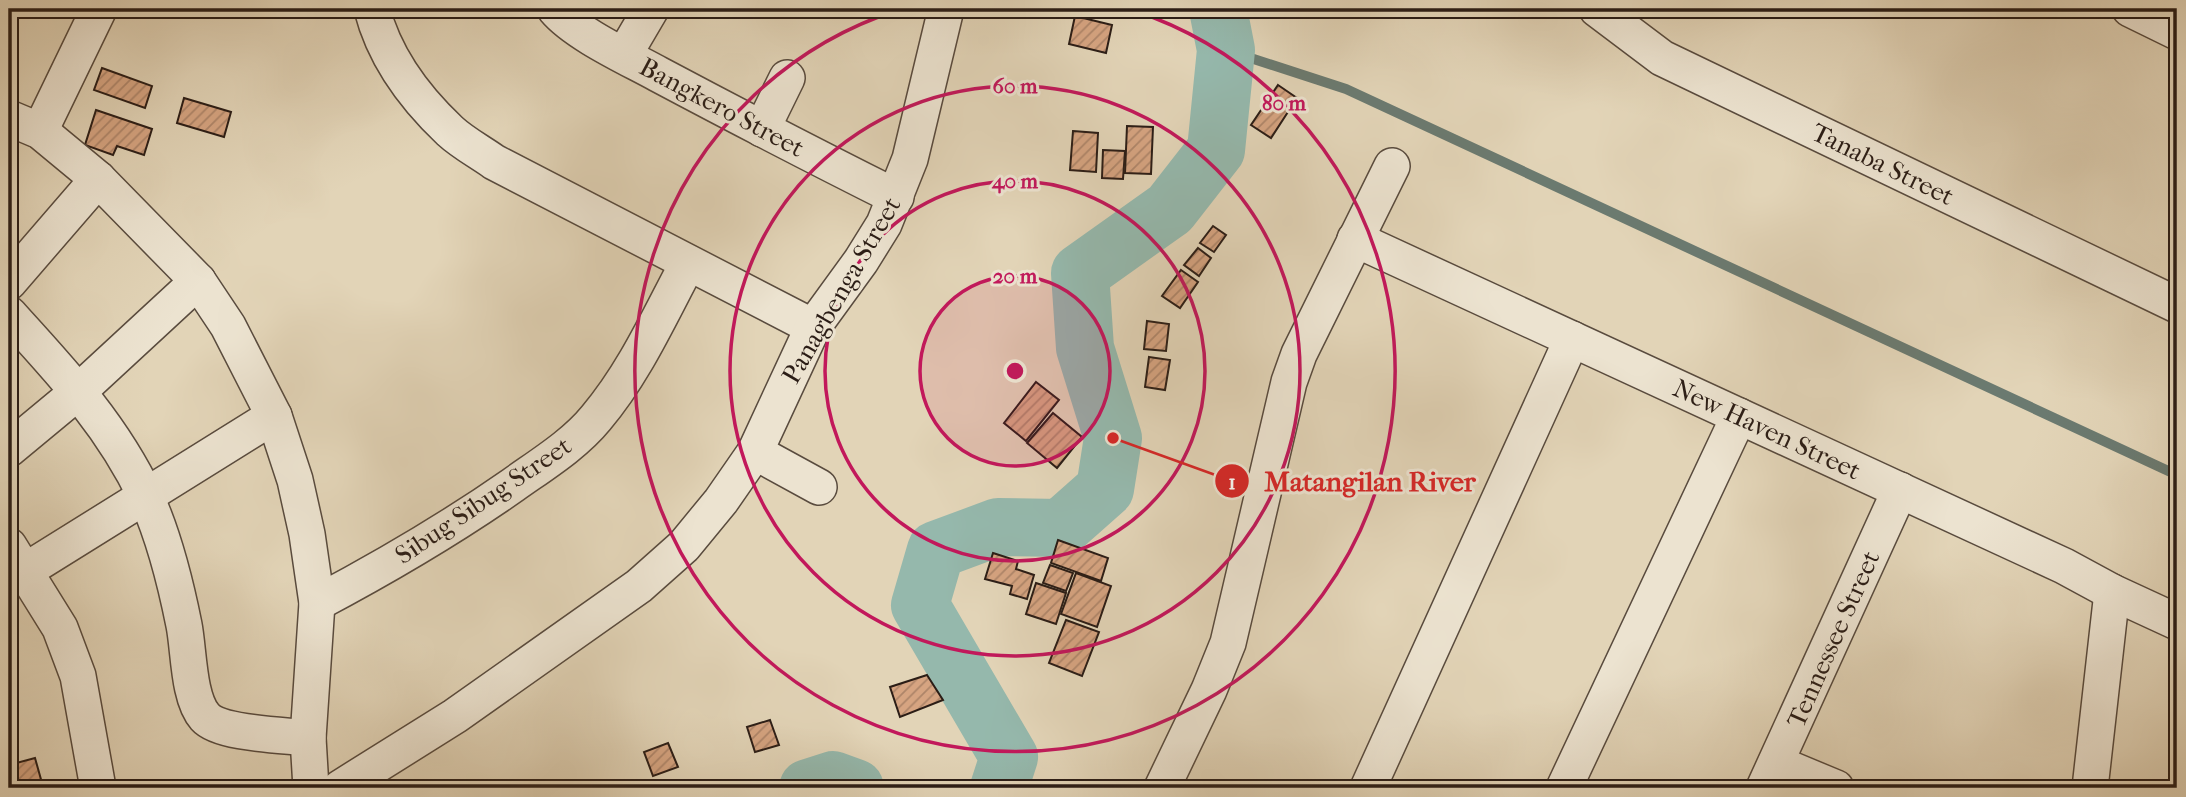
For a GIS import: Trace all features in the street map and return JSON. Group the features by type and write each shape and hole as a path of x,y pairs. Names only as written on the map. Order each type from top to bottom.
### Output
{"street":[{"path":"372,9 376,26 410,89 452,132 494,162 813,327"},
{"name":"Bangkero Street","path":"555,9 564,20 624,55 762,130 896,197"},
{"path":"624,55 651,9"},
{"name":"Panagbenga Street","path":"340,788 455,716 639,586 684,546 721,501 755,452 813,327 884,224 910,159 946,9"},
{"name":"Tanaba Street","path":"1597,9 1662,58 2177,305"},
{"path":"2130,9 2177,32"},
{"path":"90,12 24,125 98,179 198,281 228,326 274,415 298,493 317,603 308,738 311,788"},
{"path":"762,130 787,78"},
{"path":"1162,788 1209,690 1228,643 1289,382 1299,354 1392,166"},
{"path":"9,282 98,179"},
{"name":"New Haven Street","path":"1355,239 2064,566 2112,593 2177,622"},
{"name":"Sibug Sibug Street","path":"317,603 384,568 475,511 549,460 595,421 623,383 688,263"},
{"path":"9,449 79,390 198,281"},
{"path":"9,314 79,390 101,420 146,497 178,598 196,706 207,720 222,727 308,738"},
{"path":"1368,788 1572,339"},
{"path":"98,788 78,676 60,628 14,566 146,497 274,415"},
{"path":"1564,788 1739,415"},
{"path":"755,452 818,487"},
{"name":"Tennessee Street","path":"1770,776 1900,490"},
{"path":"2093,787 2112,593"},
{"path":"1770,776 1836,788"}],"building":[{"path":"1075,16 1112,25 1106,53 1069,44"},
{"path":"102,68 152,86 145,108 94,90"},
{"path":"1278,85 1297,98 1271,138 1251,125"},
{"path":"184,98 231,112 224,137 177,123"},
{"path":"96,110 152,129 144,155 117,146 113,155 85,145"},
{"path":"1127,126 1153,127 1151,174 1125,173"},
{"path":"1073,131 1098,133 1096,172 1070,170"},
{"path":"1103,150 1125,151 1123,179 1102,178"},
{"path":"1213,226 1226,235 1214,252 1200,243"},
{"path":"1198,248 1211,258 1199,276 1184,265"},
{"path":"1181,270 1198,282 1180,308 1162,296"},
{"path":"1147,321 1169,324 1166,351 1144,349"},
{"path":"1149,357 1170,360 1165,390 1145,387"},
{"path":"1036,382 1059,400 1026,441 1004,423"},
{"path":"1053,413 1082,437 1057,468 1027,443"},
{"path":"1058,540 1108,558 1101,581 1051,563"},
{"path":"993,553 1018,561 1016,569 1034,575 1027,599 1010,594 1012,586 985,579"},
{"path":"1050,565 1073,573 1066,591 1043,583"},
{"path":"1076,573 1111,586 1097,627 1061,614"},
{"path":"1036,583 1066,593 1056,624 1026,614"},
{"path":"1066,620 1099,632 1082,676 1049,663"},
{"path":"927,675 943,700 900,717 890,687"},
{"path":"770,720 779,745 755,752 747,727"},
{"path":"668,743 678,767 653,776 644,752"},
{"path":"35,758 42,783 30,788 9,788 9,765"}],"waterway":[{"path":"999,788 1009,757 920,605 936,550 998,527 1061,528 1105,489 1113,438 1085,348 1080,273 1170,209 1216,150 1226,50 1218,9"},
{"path":"1226,50 1346,89 2177,475"},
{"path":"808,788 833,780 855,788"}],"place":[{"name":"Matangilan River","path":"1113,438"}]}
